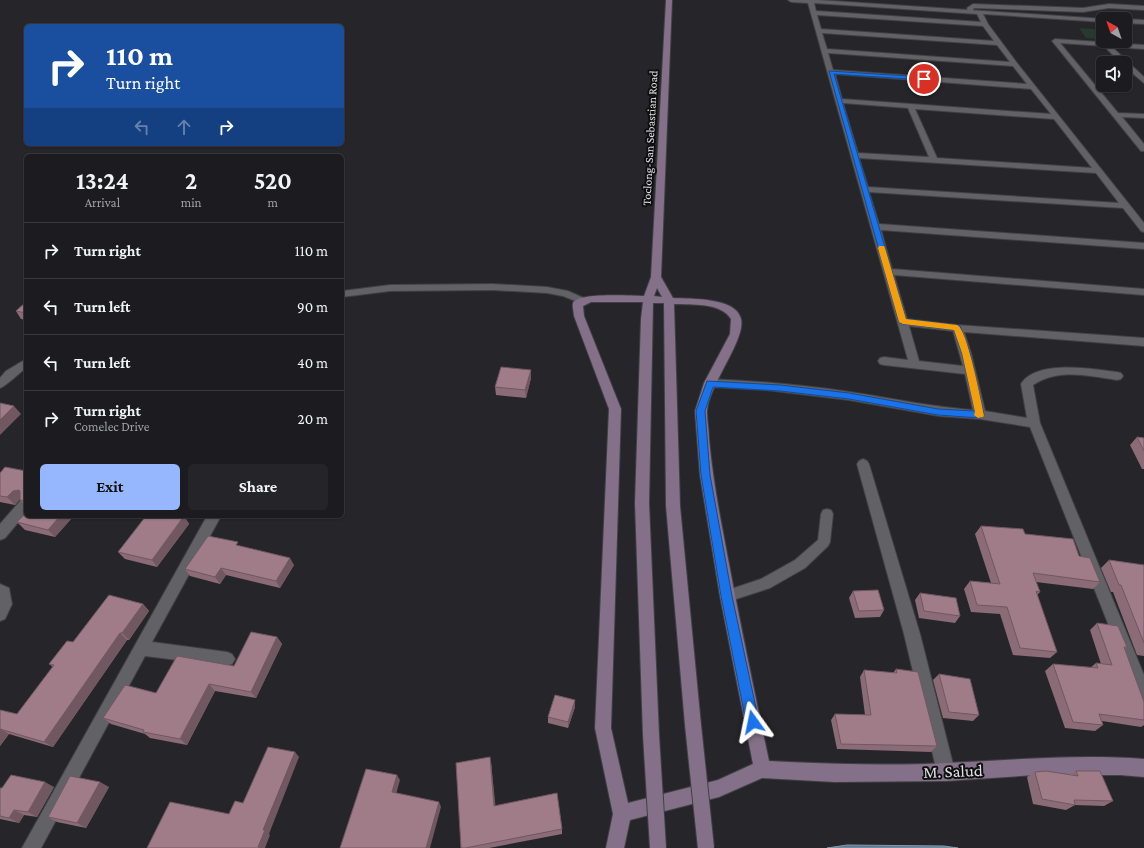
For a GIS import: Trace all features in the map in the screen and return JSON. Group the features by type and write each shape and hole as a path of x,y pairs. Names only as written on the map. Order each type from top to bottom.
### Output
{"main road":[{"name":"Toclong-San Sebastian Road","path":"656,277 669,0"},
{"path":"656,277 648,298 646,319 642,503 651,735 658,848"},
{"path":"656,277 669,300 673,506 706,848"},
{"path":"614,848 622,814 603,728 615,409 578,316 578,304 589,299 648,298 715,304 725,308 733,314 736,320 735,334 710,383 701,411 706,475 727,596 762,769 720,788 622,814"},
{"name":"M. Salud","path":"762,769 835,773 946,772 1036,766 1120,766 1144,768"}],"street":[{"path":"791,0 1096,20"},
{"path":"810,1 915,365"},
{"path":"979,12 985,24 999,43 1144,229"},
{"path":"813,13 985,24"},
{"path":"1132,21 1144,22"},
{"path":"819,32 999,43"},
{"path":"1096,44 1055,41 1115,115 1143,146"},
{"path":"1132,46 1144,47"},
{"path":"1109,48 1144,81"},
{"path":"825,51 1015,64"},
{"path":"831,72 1033,87"},
{"path":"840,102 1056,117"},
{"path":"911,107 934,160"},
{"path":"1115,115 1144,116"},
{"path":"855,155 1098,171"},
{"path":"865,189 1126,206"},
{"path":"876,227 1144,246"},
{"path":"888,272 1144,292"},
{"path":"903,322 957,328 1144,342"},
{"path":"957,328 966,353 980,415"},
{"path":"884,361 970,371"},
{"path":"1117,376 1064,370 1035,376 1027,384 1034,423 1144,694"},
{"path":"710,383 766,386 849,396 938,412 980,415 1034,423"},
{"path":"862,464 912,634 946,772"},
{"path":"0,534 24,506"},
{"path":"31,848 213,518"},
{"path":"0,590 4,593 5,604 0,614"},
{"path":"141,648 227,659"}],"lane":[{"path":"970,11 970,8 973,6 1083,10 1109,6 1144,8"},
{"path":"344,294 390,288 492,287 547,290 565,293 583,301"},
{"path":"0,384 10,374 24,364"},
{"path":"727,596 765,584 800,564 824,542 827,514"}],"green space":[{"path":"1079,28 1096,29 1096,39 1086,38"}],"water":[{"path":"847,845 944,846 958,848 827,848"}],"building":[{"path":"24,304 24,313 16,311"},
{"path":"501,367 531,370 525,390 495,387"},
{"path":"0,403 14,406 0,420"},
{"path":"1137,437 1144,438 1144,451"},
{"path":"5,467 24,471 24,501 20,500 19,490 13,491 7,497 0,496 0,473"},
{"path":"24,515 24,518 58,518 48,530 17,522"},
{"path":"144,518 183,518 152,560 118,552"},
{"path":"981,526 1023,529 1025,534 1073,539 1079,556 1090,558 1100,582 1033,573 1040,592 1036,591 1057,652 1020,648 1007,607 977,605 970,581 1000,584"},
{"path":"208,536 238,542 236,545 290,558 276,581 221,568 215,577 185,569"},
{"path":"1109,560 1144,565 1144,643 1121,585 1119,585"},
{"path":"878,590 884,610 859,611 853,591"},
{"path":"920,593 956,598 960,616 924,611"},
{"path":"109,595 143,604 122,633 120,633 44,742 0,729 0,710 17,714 54,665 49,664 67,641 73,642"},
{"path":"1097,623 1118,626 1127,647 1124,647 1144,702 1144,720 1099,714 1103,725 1073,722 1053,664 1098,668 1096,663 1112,665"},
{"path":"251,632 277,637 251,692 209,684 180,739 143,732 144,730 103,718 125,685 156,693 177,656 234,666"},
{"path":"896,669 918,672 937,746 841,744 835,714 871,715 864,670 897,673"},
{"path":"939,674 970,679 979,715 949,712"},
{"path":"555,695 575,700 568,722 548,717"},
{"path":"268,747 295,752 263,830 265,830 258,847 261,848 147,848 170,802 229,814 235,801 243,803"},
{"path":"490,757 494,806 557,793 562,829 461,848 456,763"},
{"path":"366,769 397,775 392,792 439,802 426,848 340,848"},
{"path":"1046,771 1078,776 1076,771 1100,771 1113,801 1074,800 1075,805 1042,799 1035,772"},
{"path":"11,775 45,782 28,812 14,810 9,818 0,816 0,788 2,788"},
{"path":"70,776 100,782 77,823 48,817"}],"slow traffic":[{"path":"882,248 903,322 957,328 966,353 980,415 978,415"}],"route":[{"path":"753,722 727,596 706,475 701,411 710,383 766,386 849,396 938,412 980,415 966,353 957,328 903,322 831,72 924,79"}]}
